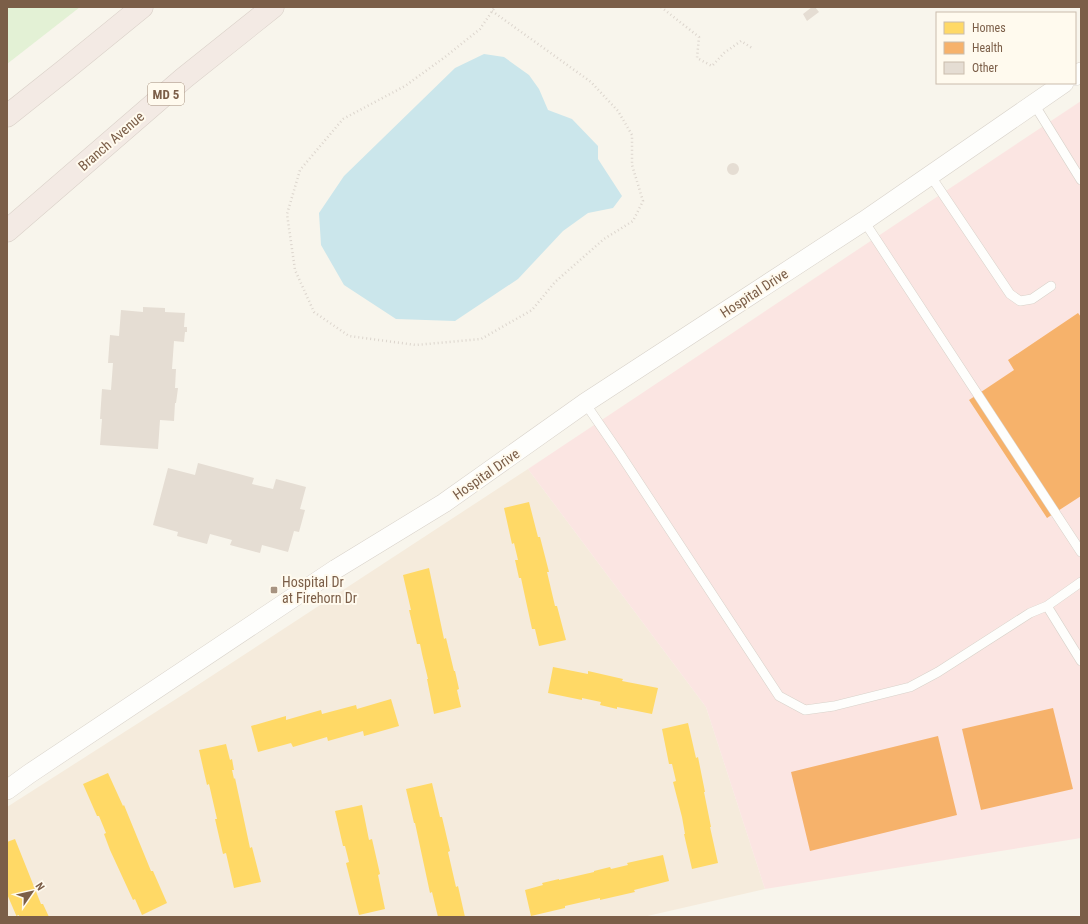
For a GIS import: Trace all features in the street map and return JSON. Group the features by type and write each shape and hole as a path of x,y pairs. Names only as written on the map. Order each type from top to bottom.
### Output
{"highway":[{"path":"7,116 142,7"},
{"name":"Branch Avenue","path":"7,232 184,78 273,7"}],"street":[{"name":"Hospital Drive","path":"7,790 336,569 444,503 585,403 864,220 1063,84"}],"lane":[{"path":"1034,104 1081,180"},
{"path":"930,175 1010,294 1020,301 1032,299 1051,286"},
{"path":"864,220 1081,552"},
{"path":"585,403 779,696 806,710 834,706 910,687 938,672 1030,613 1047,606 1081,582"},
{"path":"1047,606 1081,661"}],"path":[{"path":"492,11 591,82 618,111 632,135 632,165 643,201 633,221 604,239 555,282 532,310 481,339 416,345 349,336 314,312 295,270 287,214 300,170 343,119 405,86 445,57 480,29 492,11 495,7"},
{"path":"661,7 699,37 697,58 712,66 724,53 741,41 752,48"}],"shaded area":[{"path":"1081,101 1081,838 765,889 706,707 528,469"},
{"path":"528,469 706,707 765,889 643,917 7,917 7,807 187,692"}],"green space":[{"path":"7,7 80,7 7,64"}],"water":[{"path":"484,54 504,57 529,75 539,89 548,110 572,119 598,146 598,159 622,196 613,208 588,213 563,231 518,279 455,321 396,319 344,285 321,245 319,213 344,176 455,68"}],"building: Homes":[{"path":"529,502 549,572 547,572 555,606 557,606 566,640 539,646 535,629 532,629 521,578 519,578 515,560 518,560 514,543 512,544 504,508"},
{"path":"429,568 444,639 446,638 455,671 461,707 434,714 420,644 417,644 409,610 411,610 403,575"},
{"path":"553,667 588,674 588,671 623,679 622,681 658,688 652,714 617,707 617,709 600,705 601,702 582,698 582,700 548,693"},
{"path":"391,699 399,726 364,736 363,731 328,741 327,737 293,747 291,743 258,752 251,726 286,716 286,720 321,710 322,714 356,705 357,709"},
{"path":"688,723 696,758 698,757 718,863 692,869 684,834 682,817 673,782 676,781 672,764 669,764 662,729"},
{"path":"226,744 230,760 232,759 234,770 232,770 250,848 252,847 261,882 234,888 226,853 223,854 209,784 207,785 199,750"},
{"path":"108,773 123,806 124,805 151,871 153,871 167,903 142,915 135,899 133,900 110,850 104,834 106,833 83,784"},
{"path":"432,783 440,817 442,817 456,887 458,886 465,917 438,917 432,892 430,893 406,789"},
{"path":"362,805 369,840 372,839 380,874 378,875 385,909 359,915 346,863 349,862 345,846 343,846 335,811"},
{"path":"15,839 41,904 43,904 49,917 16,916 7,894 7,842"},
{"path":"663,855 669,881 634,890 635,892 565,906 565,908 531,916 525,890 543,885 542,883 594,872 610,867 611,869 628,865 627,863"}],"building: Health":[{"path":"1078,313 1081,317 1081,496 1047,518 969,400 1014,370 1008,360"},
{"path":"1053,708 1073,789 981,810 962,729"},
{"path":"938,736 957,815 810,851 791,772"}],"building: Other":[{"path":"812,7 815,7 819,12 807,21 803,14"},
{"path":"733,163 737,165 739,169 737,173 733,175 729,173 727,169 729,165"},
{"path":"143,307 165,308 165,312 185,313 184,327 187,327 187,332 185,332 184,342 174,341 172,369 176,369 175,388 178,388 174,421 160,420 158,449 100,445 102,389 111,390 113,363 108,363 110,335 119,336 121,310 143,312"},
{"path":"198,463 254,478 252,484 273,489 276,479 306,487 300,509 305,510 299,532 294,531 288,552 262,545 260,553 230,545 232,540 210,534 207,544 177,536 178,532 153,525 168,468 195,475"}],"place":[{"name":"Hospital Dr at Firehorn Dr","path":"274,590"}]}
